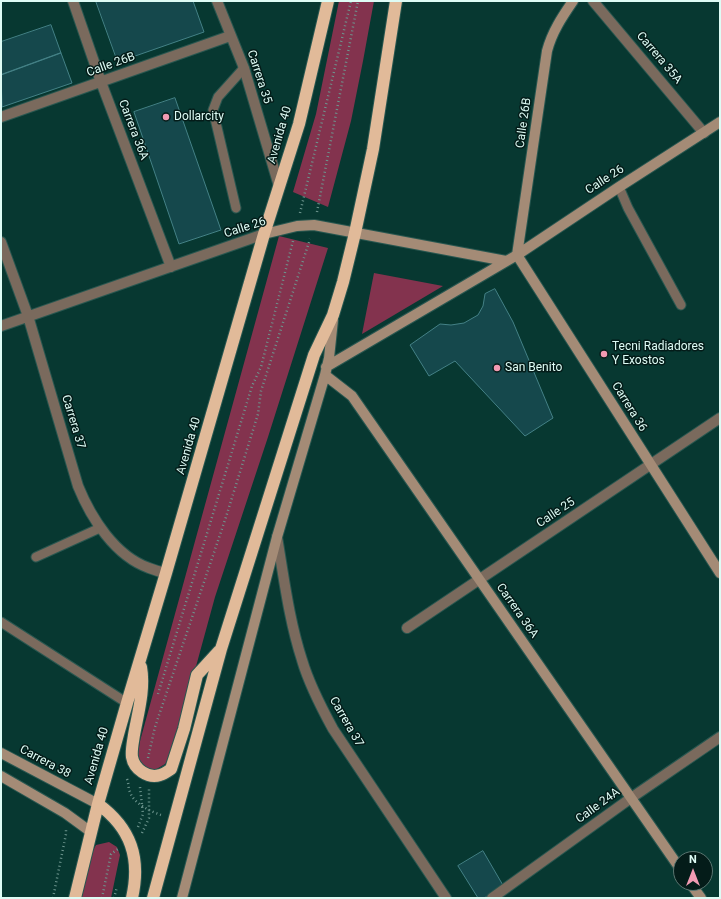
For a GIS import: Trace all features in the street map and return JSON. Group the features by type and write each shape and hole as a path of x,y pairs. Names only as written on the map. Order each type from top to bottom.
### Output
{"highway":[{"name":"Avenida 40","path":"75,898 98,804 139,660 166,573 264,234 298,124 328,1"},
{"path":"153,898 221,648 314,355 333,314 343,282 373,149 396,1"},
{"path":"139,660 142,674 141,688 132,745 132,758 144,773 159,776 171,769 184,729 197,675 221,648"},
{"path":"98,804 120,824 132,846 136,862 132,898"}],"street":[{"name":"Carrera 36A","path":"73,1 101,82 171,268"},
{"name":"Carrera 35","path":"217,1 244,68 280,186"},
{"name":"Calle 26B","path":"517,254 547,51 550,39 556,27 573,1"},
{"name":"Carrera 35A","path":"593,1 704,133"},
{"name":"Calle 26B","path":"1,117 230,36"},
{"name":"Calle 26","path":"326,371 506,261 720,122"},
{"name":"Calle 26","path":"1,326 171,268 264,234 297,226 314,225 506,261"},
{"name":"Carrera 37","path":"1,242 28,316 78,486 91,515 100,528 122,551 148,568 166,573"},
{"name":"Carrera 36","path":"517,254 720,573"},
{"path":"182,898 277,537 326,371 329,358 333,314"},
{"name":"Carrera 36A","path":"326,371 352,396 673,858"},
{"name":"Calle 25","path":"407,628 720,418"},
{"name":"Carrera 37","path":"277,537 295,636 304,666 321,707 332,729 446,898"},
{"name":"Calle 24A","path":"492,898 631,798 720,737"},
{"name":"Carrera 38","path":"1,753 98,804"},
{"path":"1,776 65,813 91,832"}],"lane":[{"path":"236,208 213,110 218,97 244,68"},
{"path":"619,187 628,208 681,305"},
{"path":"36,557 100,528"},
{"path":"1,622 127,702"}],"path":[{"path":"156,701 252,386 261,366 297,226 351,1"},
{"path":"132,846 133,837 143,814 139,783 147,763 155,728 228,510 258,414 261,391 314,225 358,1"},
{"path":"109,765 124,772 132,798 149,810 174,820"},
{"path":"102,898 111,854 132,846 149,818 144,773"},
{"path":"53,898 66,834 65,813"},
{"path":"114,898 118,885"}],"shaded area":[{"path":"339,1 374,1 351,121 328,207 293,192 316,114"},
{"path":"279,236 328,248 215,597 172,754 165,764 155,770 144,767 137,759 140,741"},
{"path":"374,273 443,286 362,334"},
{"path":"109,842 117,847 120,855 111,898 80,898 89,858 96,845"}],"building":[{"path":"96,1 193,1 204,32 118,62"},
{"path":"51,25 61,53 1,75 1,42"},
{"path":"61,53 72,83 2,107 1,75"},
{"path":"175,98 221,230 179,244 134,112"},
{"name":"San Benito","path":"495,289 513,322 553,418 525,436 455,361 429,376 410,345 440,324 451,325 464,323 478,315 483,306 485,294"},
{"path":"483,851 504,887 484,898 478,898 458,866"}],"place":[{"name":"Dollarcity","path":"166,117"},
{"name":"Tecni Radiadores Y Exostos","path":"604,354"},
{"name":"San Benito","path":"497,368"}]}
